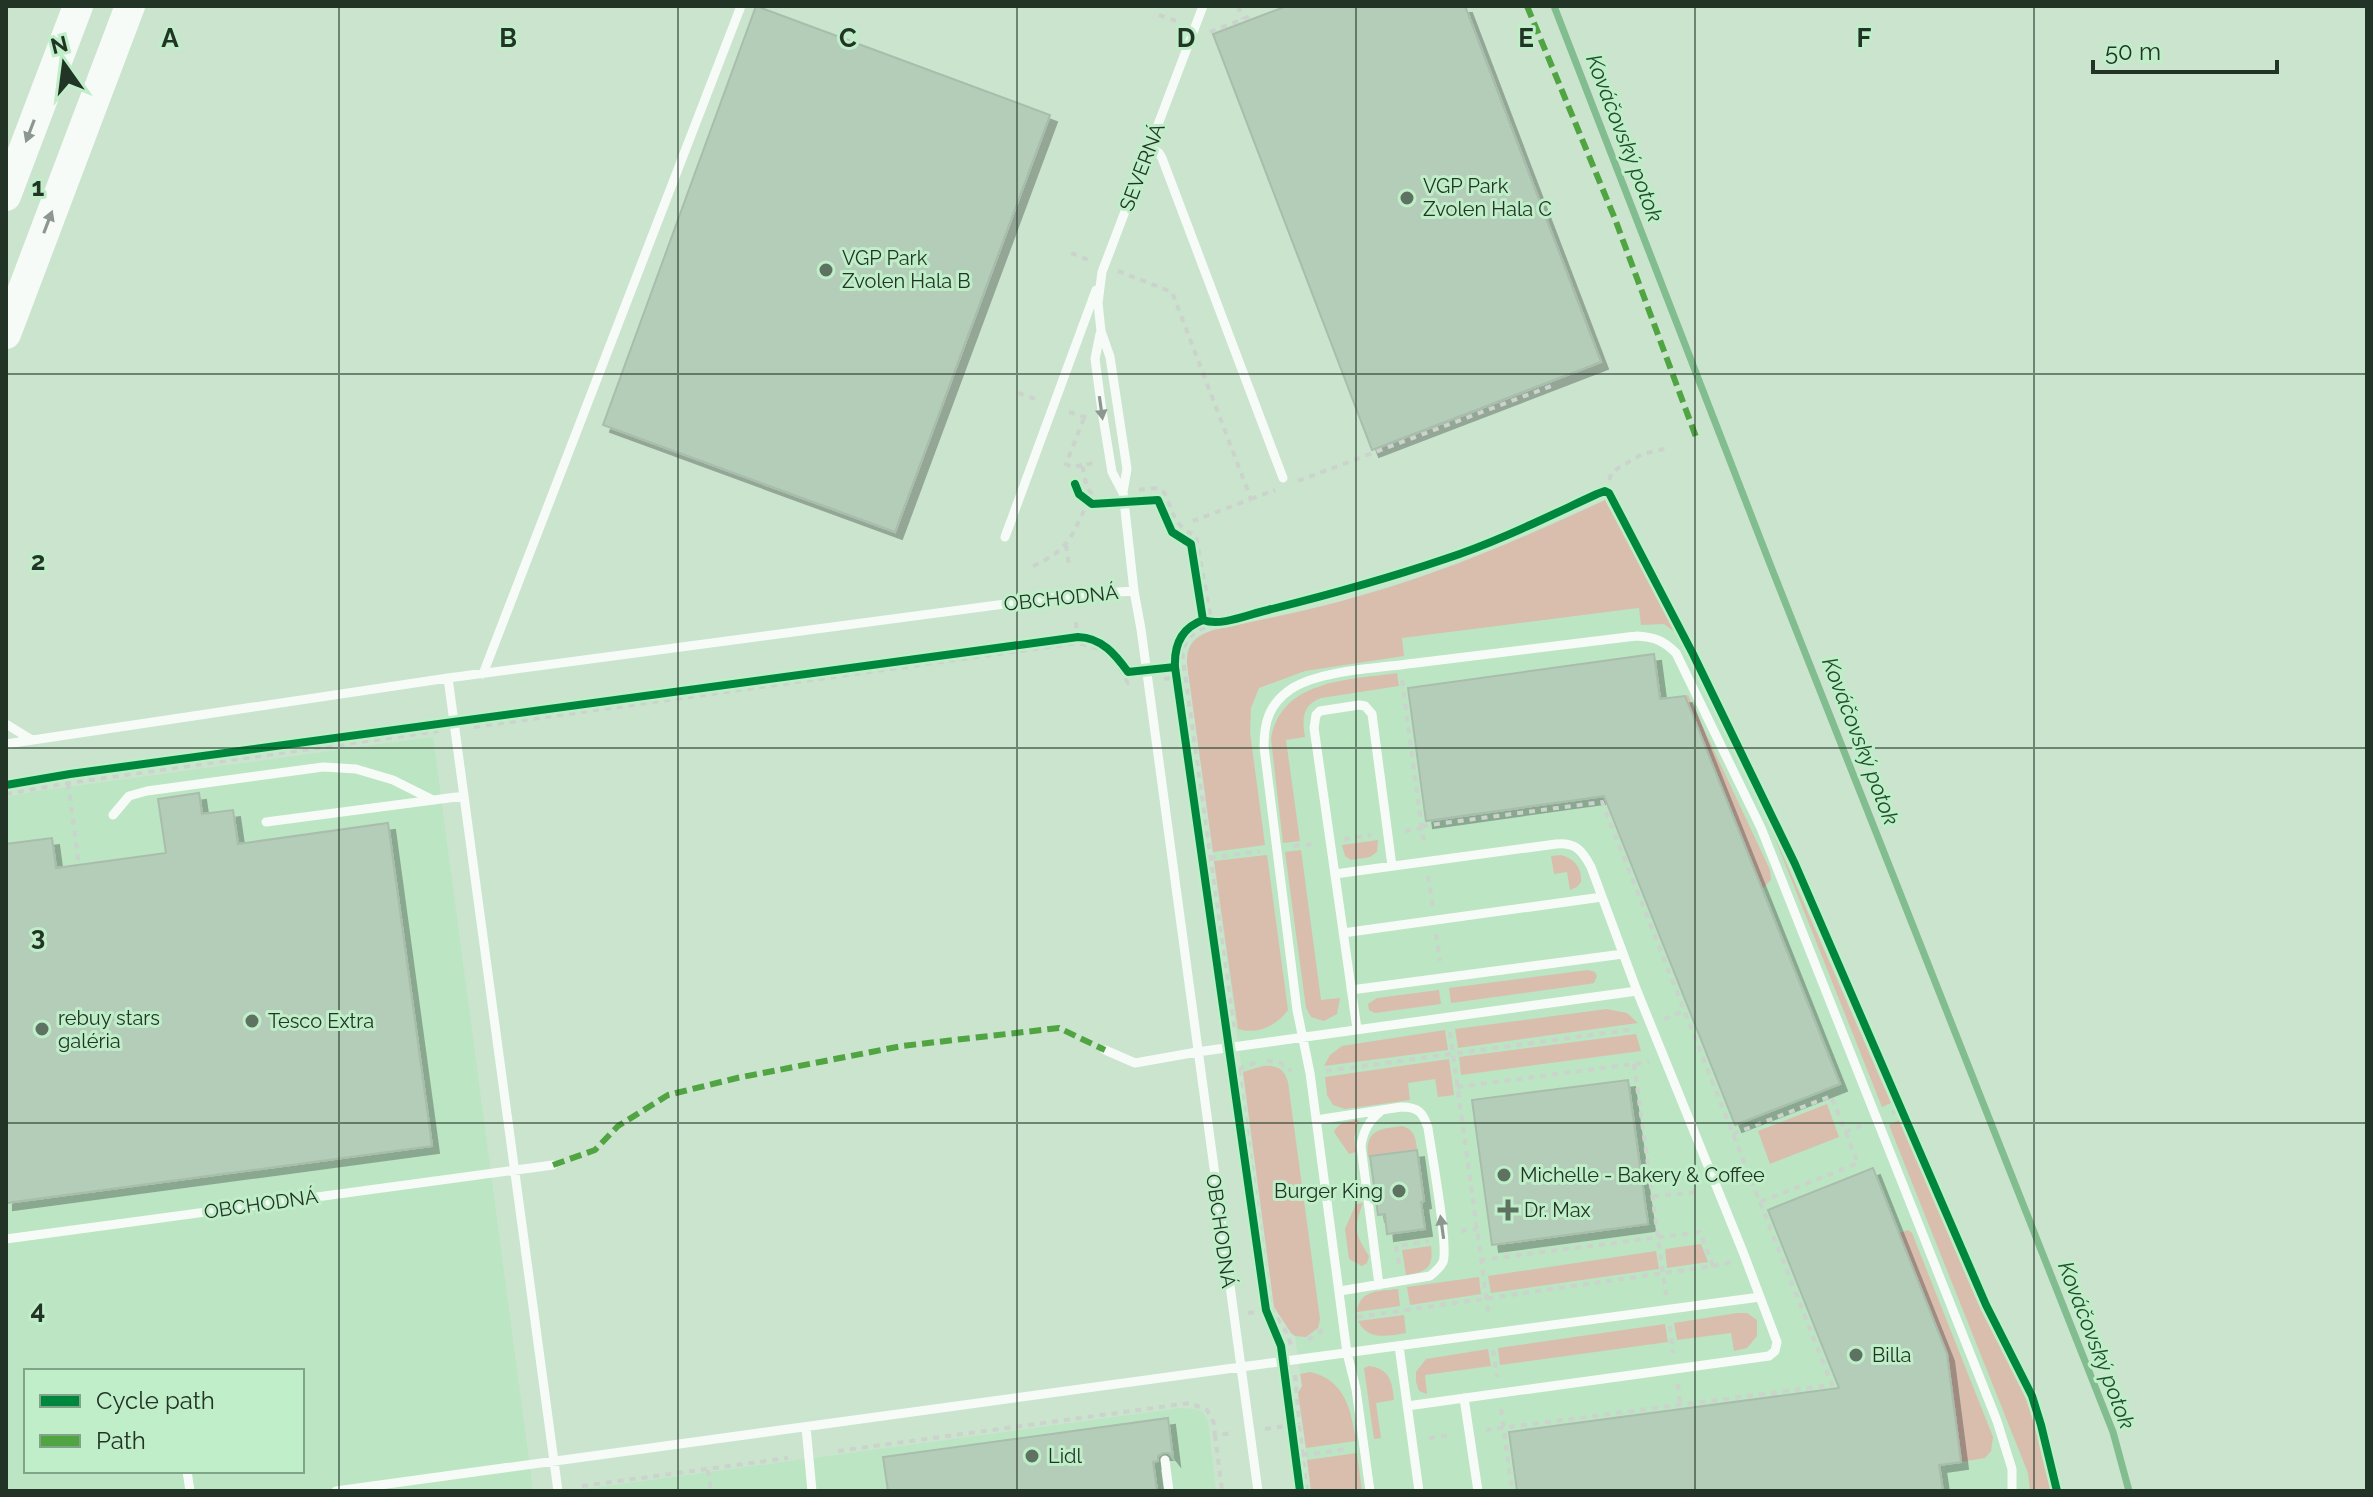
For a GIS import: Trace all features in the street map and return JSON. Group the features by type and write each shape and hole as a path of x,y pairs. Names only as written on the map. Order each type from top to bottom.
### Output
{"main road":[{"path":"6,196 78,6"},
{"path":"6,334 130,6"}],"lane":[{"path":"483,674 741,6"},
{"name":"SEVERNÁ","path":"1134,591 1123,497 1127,469 1110,357 1101,331 1098,303 1104,269 1203,6"},
{"path":"1149,148 1162,158 1282,483"},
{"path":"1005,537 1104,269"},
{"name":"SEVERNÁ","path":"1101,331 1095,359 1112,472 1123,497"},
{"name":"OBCHODNÁ","path":"32,740 448,678 1073,595 1134,591 1258,1491"},
{"path":"1370,1491 1356,1389 1347,1353 1272,820 1264,747 1264,726 1268,713 1279,699 1308,680 1400,665 1636,636 1655,637 1676,653 1755,814 1997,1421 2012,1469 2012,1491"},
{"path":"448,678 558,1491"},
{"path":"1357,1029 1314,721 1320,711 1359,705 1369,710 1392,866"},
{"path":"6,724 32,740"},
{"path":"6,744 32,740"},
{"path":"6,751 32,740"},
{"path":"113,815 129,796 147,791 323,767 356,769 393,780 433,800"},
{"path":"266,822 464,796"},
{"path":"1335,874 1566,843 1574,845 1586,858 1602,897 1777,1342 1775,1351 1769,1356 1407,1406"},
{"path":"1343,933 1602,897"},
{"path":"1351,990 1623,954"},
{"path":"1105,1050 1135,1063 1637,991"},
{"path":"1316,1120 1384,1110 1418,1109 1425,1117 1445,1251 1444,1261 1430,1276 1340,1291"},
{"path":"1379,1285 1361,1146 1368,1123 1384,1110"},
{"name":"OBCHODNÁ","path":"6,1239 553,1165"},
{"path":"336,1491 1760,1297"},
{"path":"1399,1346 1419,1491"},
{"path":"1464,1398 1478,1491"},
{"path":"806,1427 812,1491"},
{"path":"1165,1460 1169,1491"}],"path":[{"path":"1238,6 1243,19"},
{"path":"1207,33 1251,16"},
{"path":"1071,253 1104,269 1172,292 1251,499"},
{"path":"1294,483 1554,385"},
{"path":"1018,393 1093,421"},
{"path":"1084,417 1066,464 1072,467 1099,462"},
{"path":"1603,493 1612,472 1642,454 1669,448"},
{"path":"1082,465 1087,488 1098,506 1123,497 1158,500 1167,525"},
{"path":"1193,521 1251,499 1282,483"},
{"path":"1077,490 1091,497"},
{"path":"1139,490 1162,490 1179,526 1196,536 1207,622"},
{"path":"1033,566 1066,545 1091,497"},
{"path":"1184,541 1191,544 1207,622"},
{"path":"1066,545 1069,566"},
{"path":"1223,620 1189,627 1176,645 1174,654 1181,677 1234,1028"},
{"path":"1076,622 1078,640"},
{"path":"474,727 1090,638 1101,643 1119,659 1128,672 1145,670"},
{"path":"6,785 1078,640 1101,648 1114,659 1128,683"},
{"path":"1400,665 1425,850"},
{"path":"1162,679 1181,677"},
{"path":"1181,677 1266,1310 1281,1346 1307,1491"},
{"path":"6,794 438,731"},
{"path":"68,783 79,865"},
{"path":"1400,831 1422,828"},
{"path":"1341,840 1377,835"},
{"path":"1284,848 1319,843"},
{"path":"1210,858 1266,850"},
{"path":"1428,873 1433,909"},
{"path":"1436,931 1441,967"},
{"path":"1663,1020 1684,1011"},
{"path":"1323,1071 1638,1029"},
{"path":"1450,1030 1490,1322"},
{"path":"1457,1087 1651,1062 1647,1051"},
{"path":"1292,1075 1286,1065 1269,1061 1239,1068 1271,1309 1291,1345 1315,1336 1324,1327 1325,1321"},
{"path":"1634,1064 1666,1298"},
{"path":"1895,1095 1908,1123"},
{"path":"1733,1134 1831,1096 1858,1163 1760,1202"},
{"path":"1726,1178 1747,1170"},
{"path":"1652,1196 1690,1193 1706,1186"},
{"path":"1456,1232 1477,1229"},
{"path":"1481,1260 1700,1232 1713,1266"},
{"path":"1400,1276 1396,1246 1431,1241"},
{"path":"1357,1317 1731,1262"},
{"path":"1670,1323 1674,1359"},
{"path":"1493,1348 1498,1384"},
{"path":"1295,1375 1300,1491"},
{"path":"1481,1431 1680,1405 1677,1383"},
{"path":"838,1451 1190,1403 1207,1410 1214,1423 1222,1491"},
{"path":"1501,1406 1512,1491"},
{"path":"1264,1429 1295,1424"},
{"path":"1215,1435 1233,1433"},
{"path":"1423,1439 1459,1434"},
{"path":"1302,1455 1357,1447"},
{"path":"585,1487 788,1458"},
{"path":"708,1469 711,1491"}],"shaded area":[{"path":"1605,500 1676,633 1805,902 1981,1310 2031,1411 2051,1491 1311,1491 1298,1393 1302,1386 1295,1336 1274,1307 1187,651 1192,641 1201,634 1339,602 1426,575 1486,553"},
{"path":"1605,500 1676,633 1664,624 1641,625 1639,608 1402,638 1404,656 1305,671 1259,688 1251,708 1250,732 1265,845 1213,852 1187,664 1188,651 1196,639 1213,630 1323,606 1407,582 1507,544"},
{"path":"1397,673 1399,686 1315,701 1307,709 1304,719 1305,737 1286,740 1300,841 1283,843 1271,739 1277,719 1288,704 1320,686"},
{"path":"1688,695 1770,870 1771,880 1762,889 1685,696"},
{"path":"433,737 533,1491 6,1491 6,797"},
{"path":"1768,821 1891,1103 1882,1107"},
{"path":"1378,840 1377,852 1370,857 1351,860 1345,856 1342,845"},
{"path":"1301,850 1321,1000 1340,998 1337,1014 1324,1021 1311,1017 1306,1008 1285,852"},
{"path":"1267,855 1288,1010 1266,1028 1245,1031 1238,1029 1214,861"},
{"path":"1561,855 1579,868 1581,882 1570,890 1567,872 1554,874 1551,856"},
{"path":"1588,970 1597,976 1594,983 1451,1003 1449,988"},
{"path":"1439,990 1441,1004 1375,1013 1369,1010 1368,1004 1377,998"},
{"path":"1607,1009 1627,1013 1638,1023 1458,1048 1455,1029"},
{"path":"1445,1030 1448,1050 1324,1066 1330,1055 1342,1046"},
{"path":"1636,1034 1641,1051 1461,1075 1459,1057"},
{"path":"1449,1059 1454,1095 1438,1097 1435,1079 1408,1083 1410,1100 1345,1109 1333,1105 1327,1095 1325,1077"},
{"path":"1263,1066 1279,1068 1288,1082 1320,1319 1318,1328 1306,1337 1291,1333 1274,1307 1243,1072"},
{"path":"1827,1104 1839,1137 1770,1164 1758,1131"},
{"path":"1359,1120 1354,1137 1356,1152 1349,1154 1334,1132 1341,1124"},
{"path":"1899,1120 1981,1310 2031,1411 2051,1491 2030,1491 2028,1473 1889,1125"},
{"path":"1402,1126 1414,1135 1417,1150 1368,1157 1369,1141 1376,1132"},
{"path":"1363,1203 1357,1231 1369,1256 1362,1266 1349,1259 1345,1229 1356,1204"},
{"path":"1908,1230 1912,1233 1993,1437 1991,1451 1985,1458 1961,1462 1947,1354 1899,1233"},
{"path":"1701,1244 1708,1262 1667,1268 1665,1249"},
{"path":"1431,1246 1427,1268 1406,1275 1402,1250"},
{"path":"1656,1251 1659,1269 1491,1293 1488,1276"},
{"path":"1479,1277 1481,1294 1410,1305 1407,1287"},
{"path":"1398,1289 1400,1306 1357,1312 1366,1296 1377,1291"},
{"path":"1747,1313 1757,1320 1757,1336 1747,1348 1734,1351 1731,1333 1677,1340 1674,1323"},
{"path":"1404,1315 1406,1333 1392,1335 1379,1336 1367,1332 1358,1321"},
{"path":"1665,1324 1668,1342 1500,1365 1498,1348"},
{"path":"1488,1349 1491,1366 1425,1375 1427,1394 1419,1391 1416,1372 1426,1359"},
{"path":"1369,1366 1389,1377 1394,1400 1376,1403 1381,1438 1374,1439 1364,1368"},
{"path":"1310,1372 1332,1382 1345,1398 1356,1441 1306,1448 1298,1393 1302,1386 1300,1374"},
{"path":"1182,1408 1203,1412 1208,1421 1216,1491 570,1491"},
{"path":"1357,1453 1362,1491 1311,1491 1307,1460"}],"building":[{"name":"VGP Park Zvolen Hala B","path":"756,6 1050,115 895,532 603,425"},
{"name":"VGP Park Zvolen Hala C","path":"1287,6 1465,6 1601,362 1372,450 1213,34"},
{"path":"1654,654 1660,699 1685,696 1840,1084 1735,1125 1604,796 1426,821 1408,688"},
{"path":"199,793 202,814 233,810 238,844 388,823 432,1146 6,1203 6,844 52,838 56,868 166,853 158,799"},
{"path":"1628,1080 1648,1224 1492,1245 1472,1100"},
{"path":"1417,1150 1425,1229 1387,1234 1385,1214 1378,1215 1370,1156"},
{"path":"1873,1168 1947,1354 1961,1462 1939,1465 1943,1491 1517,1491 1509,1432 1839,1388 1768,1210"},
{"name":"Lidl","path":"1168,1418 1173,1458 1169,1453 1163,1453 1158,1456 1158,1461 1153,1462 1157,1491 888,1491 883,1457"}],"waterway":[{"name":"Kováčovský potok","path":"1554,6 1770,564 2113,1432 2129,1491"}],"marked path":[{"path":"1527,6 1615,219 1696,437"},
{"path":"553,1165 595,1150 618,1126 668,1095 737,1078 902,1046 1059,1028 1105,1050"}],"cycle path":[{"path":"1075,484 1079,494 1092,504 1158,500 1172,532 1191,544 1203,620 1195,623 1180,638 1175,667 1266,1310 1281,1346 1300,1491"},
{"path":"1203,620 1218,622 1235,619 1401,573 1484,545 1597,494 1609,493 1693,654 1795,864 1986,1305 2032,1396 2057,1491"},
{"path":"6,785 1078,637 1101,644 1128,672 1175,667"}],"place":[{"name":"VGP Park Zvolen Hala C","path":"1407,198"},
{"name":"VGP Park Zvolen Hala B","path":"826,270"},
{"name":"Tesco Extra","path":"252,1021"},
{"name":"rebuy stars galéria","path":"42,1029"},
{"name":"Michelle - Bakery & Coffee","path":"1504,1175"},
{"name":"Burger King","path":"1399,1191"},
{"name":"Dr. Max","path":"1508,1210"},
{"name":"Billa","path":"1856,1355"},
{"name":"Lidl","path":"1032,1456"}]}
